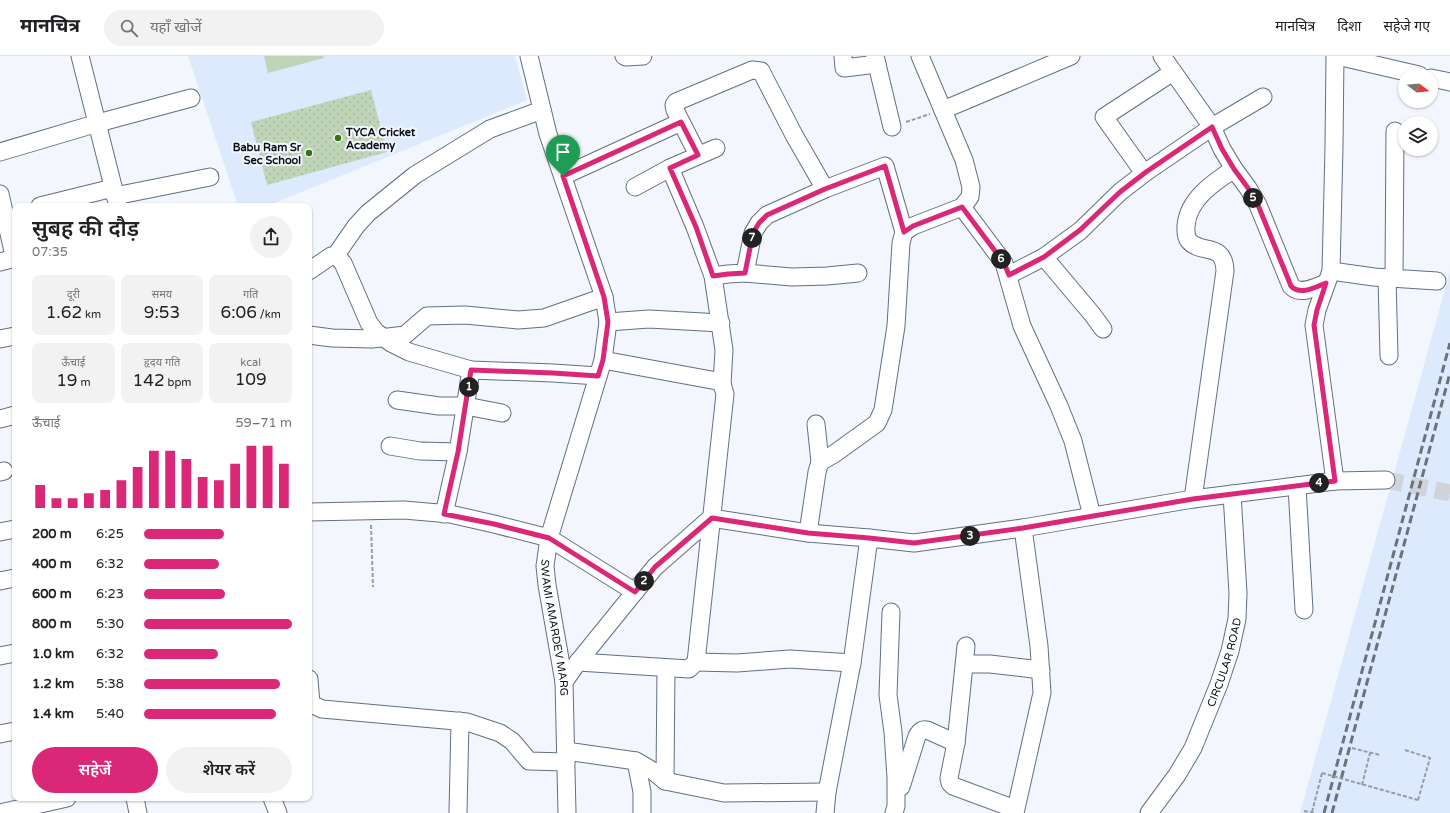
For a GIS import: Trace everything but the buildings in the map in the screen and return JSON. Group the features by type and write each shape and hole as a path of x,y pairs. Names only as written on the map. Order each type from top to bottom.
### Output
{"street":[{"path":"80,56 98,123 115,197"},
{"name":"SWAMI AMARDEV MARG","path":"529,56 548,134 604,297 608,322 603,360 549,538 545,566 564,682 567,813"},
{"path":"624,56 643,56"},
{"path":"843,56 844,68 876,60 892,127"},
{"path":"904,232 913,226 962,207 970,197 971,187 964,160 920,56"},
{"path":"1039,56 1066,58"},
{"path":"1162,56 1212,127 1222,149 1258,205 1291,286 1295,290 1300,291 1328,277 1390,278 1437,281"},
{"path":"1335,481 1314,325 1317,310 1328,277 1334,147 1336,56 1398,70"},
{"path":"943,110 1066,58"},
{"path":"698,155 674,105 679,99 752,70 757,63 794,135 825,189"},
{"path":"1144,173 1104,116 1173,72"},
{"path":"1438,79 1450,82"},
{"path":"1009,275 1044,257 1080,230 1120,192 1144,173 1212,127 1263,97"},
{"path":"0,152 98,123 191,98"},
{"path":"312,269 331,256 336,255 356,226 368,213 415,175 490,128 542,110"},
{"path":"563,176 681,122"},
{"path":"1389,356 1395,131"},
{"path":"635,187 670,168 716,148"},
{"path":"745,273 753,233 759,223 767,215 825,189 885,166 904,232 901,243 896,326 883,410 877,423 834,454 820,462"},
{"path":"578,662 666,669 689,669 696,662 725,394 722,384 724,350 713,276 696,227 670,168"},
{"path":"1193,499 1225,262 1222,256 1213,250 1196,245 1189,241 1186,234 1186,222 1199,197 1212,184 1234,169"},
{"path":"65,203 115,197 210,177"},
{"path":"0,194 12,244"},
{"path":"962,207 1004,263 1009,275 1022,326 1059,406 1073,441 1092,516"},
{"path":"336,255 343,263 369,323 376,332 384,338 409,352 471,370 598,376"},
{"path":"1044,257 1092,314 1102,329"},
{"path":"0,262 12,260"},
{"path":"713,276 745,273 792,276 827,276 858,273"},
{"path":"312,335 332,338 372,339 405,335 427,316 465,315 518,320 544,318 604,297"},
{"path":"608,322 649,319 721,323"},
{"path":"0,340 12,337"},
{"path":"603,360 717,381 722,384"},
{"path":"444,514 458,452 471,370"},
{"path":"397,400 439,406 466,406 502,413"},
{"path":"0,419 12,416"},
{"path":"808,533 817,472 820,462 816,424"},
{"path":"390,446 420,451 458,452"},
{"path":"564,682 578,662 655,567 712,518 808,533 914,543 1023,528 1193,499 1335,481 1386,480"},
{"path":"1297,486 1304,610"},
{"name":"CIRCULAR ROAD","path":"1149,813 1177,775 1193,748 1217,691 1230,651 1237,619 1238,593 1232,494"},
{"path":"312,512 404,510 444,514 494,524 549,538 635,592"},
{"path":"966,646 956,743 949,778 950,783 953,786 1015,811 1042,693 1039,646 1023,528"},
{"path":"0,532 12,530"},
{"path":"825,813 827,792 852,663 869,538"},
{"path":"0,581 12,579"},
{"path":"891,612 888,695 893,732 896,778 896,806 894,813"},
{"path":"0,656 12,654"},
{"path":"696,662 737,663 790,658 852,663"},
{"path":"965,664 990,664 1041,670"},
{"path":"665,781 666,669"},
{"path":"315,711 467,722 500,733 512,741 529,761 566,756 636,761 653,771 665,781 724,792 827,792"},
{"path":"458,813 460,721"},
{"path":"901,787 917,736 920,731 923,729 927,730 956,743"},
{"path":"0,734 12,732"},
{"path":"636,761 642,792 642,813"},
{"path":"0,813 54,801"},
{"path":"136,801 138,813"},
{"path":"273,801 278,813"}],"path":[{"path":"892,127 943,110"},
{"path":"370,511 373,587"},
{"path":"1352,748 1380,755"},
{"path":"1304,811 1313,813 1314,803 1322,773 1418,800 1430,758 1405,750"},
{"path":"1362,785 1370,753"}],"shaded area":[{"name":"Babu Ram Sr Sec School","path":"188,56 515,56 527,100 274,203 237,203"},
{"path":"1450,271 1450,813 1300,813"}],"green space":[{"path":"264,56 323,56 324,58 268,73"},
{"path":"371,90 387,152 267,185 251,122"}],"tunnel":[{"path":"1386,480 1450,493"}],"railway":[{"path":"1324,813 1450,343"},
{"path":"1332,813 1450,373"}],"place":[{"name":"TYCA Cricket Academy","path":"338,138"},
{"name":"Babu Ram Sr Sec School","path":"309,153"}],"route":[{"path":"681,122 698,155 670,168 696,227 713,276 745,273 753,233 759,223 767,215 825,189 885,166 904,232 913,226 962,207 1004,263 1009,275 1044,257 1080,230 1120,192 1146,172 1212,127 1222,149 1258,205 1291,286 1295,290 1300,291 1326,283 1317,310 1314,325 1335,481 1193,499 1023,528 914,543 808,533 712,518 655,567 635,592 549,538 494,524 444,514 458,452 471,370 598,376 603,360 608,322 604,297 563,176 681,122"}]}
